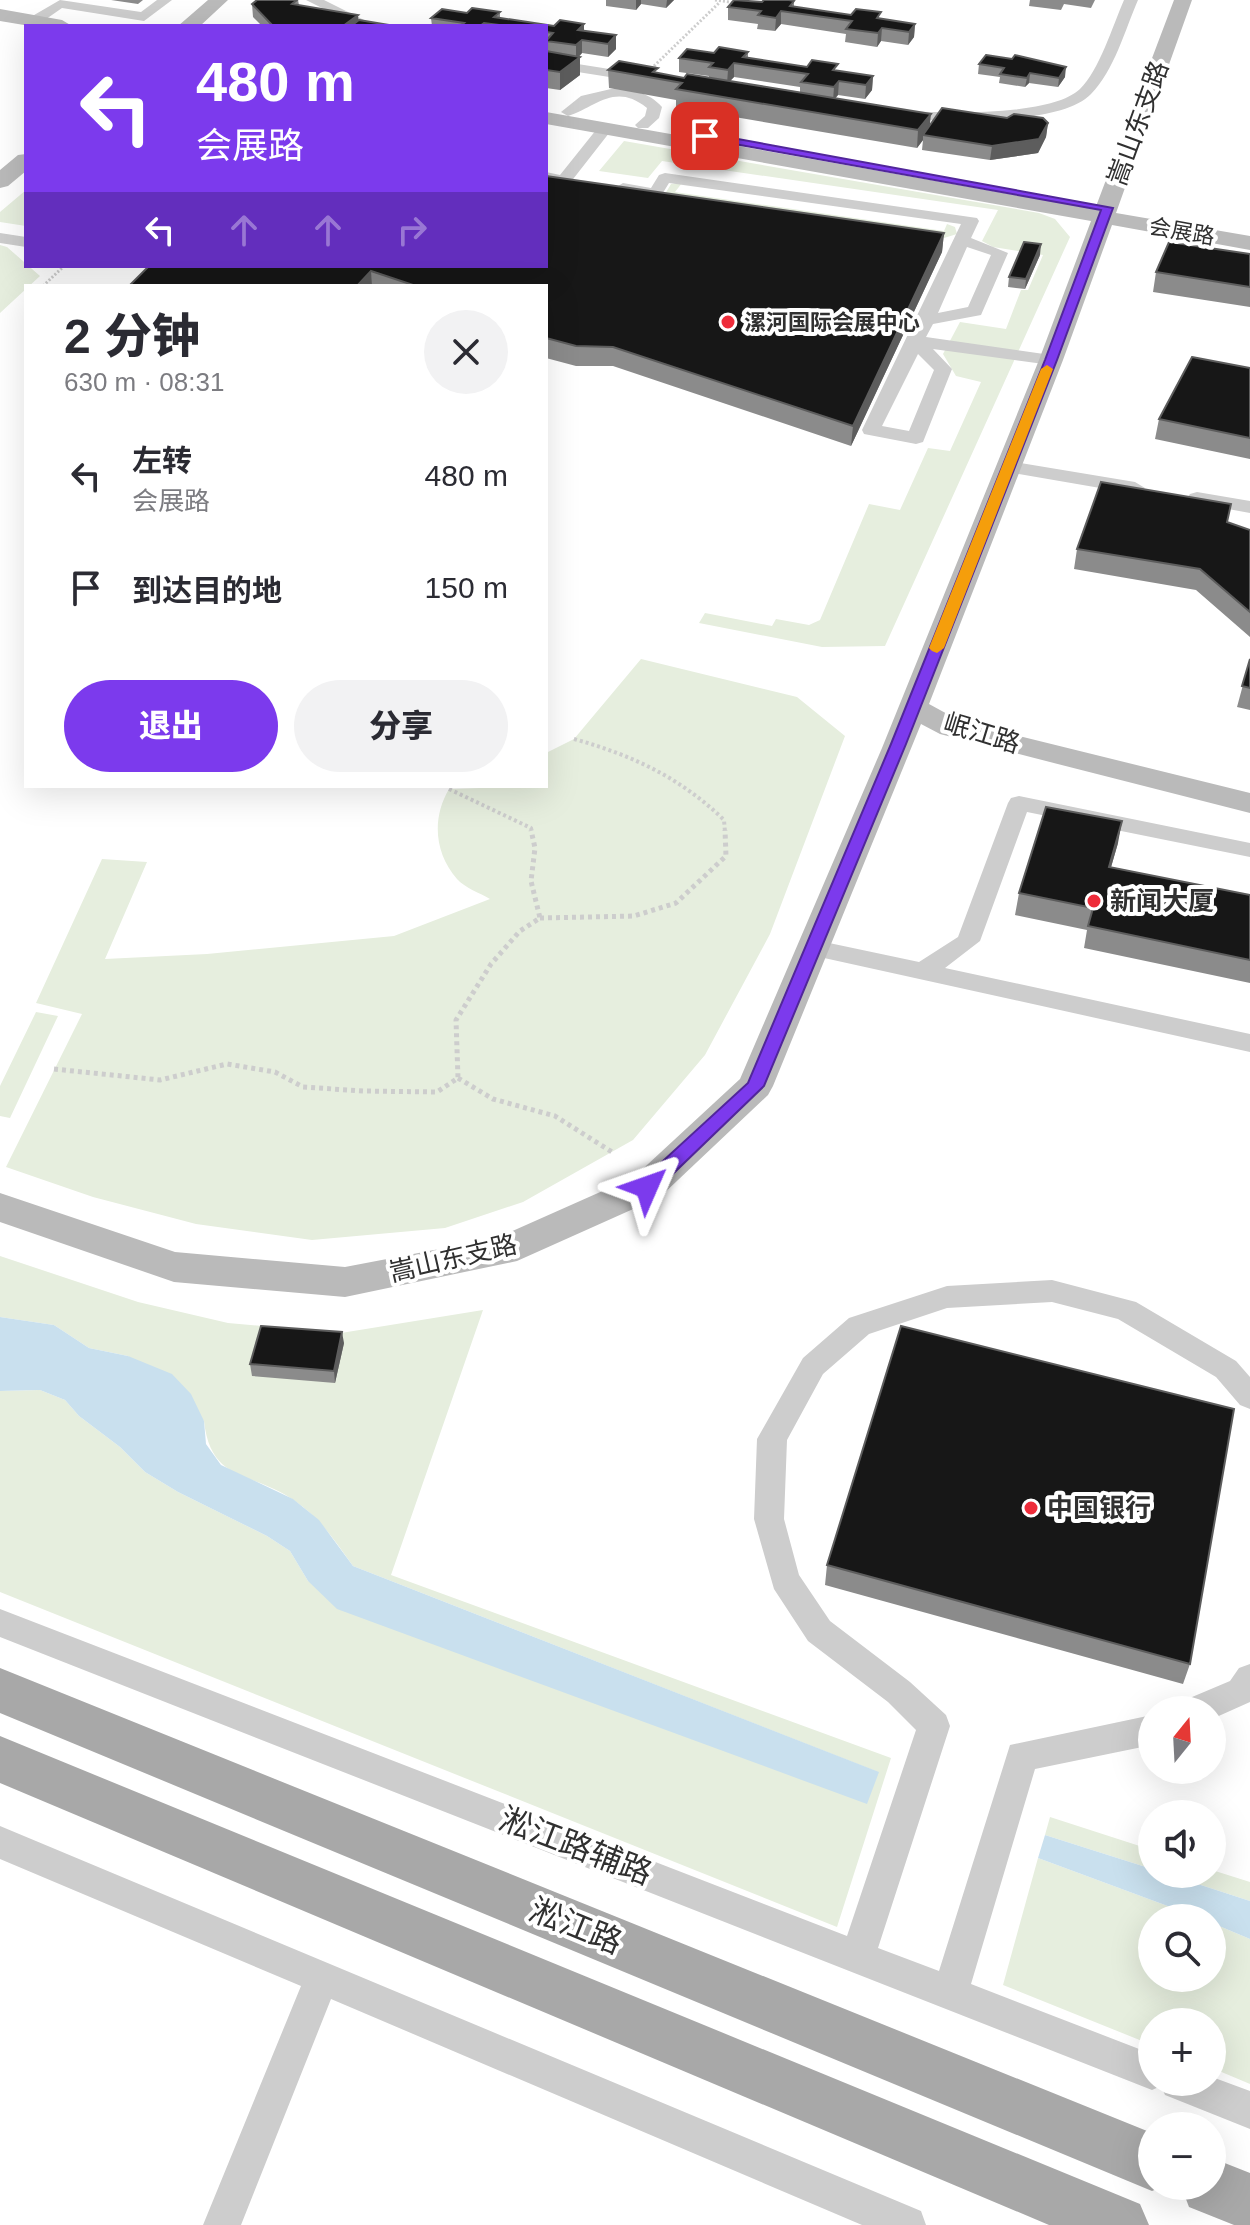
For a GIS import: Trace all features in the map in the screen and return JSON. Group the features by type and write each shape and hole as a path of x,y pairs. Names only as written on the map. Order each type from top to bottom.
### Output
{"main road":[{"path":"190,24 219,0"},
{"name":"嵩山东支路","path":"0,1207 174,1267 345,1282 504,1251 647,1187 755,1086 815,948 1051,360 1183,0"},
{"path":"0,15 25,24"},
{"path":"0,26 24,26"},
{"name":"会展路","path":"548,108 609,124 1105,213 1250,232"},
{"name":"会展路","path":"548,118 643,125 1250,243"},
{"path":"0,181 24,162"},
{"name":"岷江路","path":"912,707 960,707 1250,778"},
{"name":"岷江路","path":"912,707 951,728 1250,803"},
{"name":"淞江路","path":"0,1690 1138,2156"},
{"path":"0,1759 1119,2225"},
{"path":"1226,2192 1250,2202"}],"street":[{"path":"33,24 60,4 144,17 165,0"},
{"path":"313,0 365,24"},
{"path":"884,115 964,117 1071,104 1086,91 1131,0"},
{"path":"548,63 649,79"},
{"path":"626,95 649,79"},
{"path":"568,112 581,100 590,97 626,95 650,102 655,107 652,118 643,125"},
{"path":"548,177 571,181 609,124"},
{"path":"609,186 655,193 665,178 971,221 871,430 916,438 943,369 916,341"},
{"path":"0,238 24,242"},
{"path":"925,320 975,311 1000,253 962,240"},
{"path":"916,341 1051,360"},
{"path":"1008,467 1250,507"},
{"path":"923,971 968,941 1019,803 1250,850"},
{"path":"815,948 1250,1043"},
{"path":"858,1956 934,1726 899,1692 819,1631 785,1579 769,1519 772,1439 813,1366 859,1326 947,1297 1052,1291 1126,1310 1226,1369 1250,1397"},
{"name":"淞江路辅路","path":"0,1623 1138,2067"},
{"path":"1226,1697 1241,1691 1250,1678"},
{"path":"950,1993 1022,1756 1138,1733"},
{"path":"0,1842 907,2225"},
{"path":"222,2225 322,1978"},
{"path":"1214,2096 1250,2110"}],"path":[{"path":"715,0 747,2"},
{"path":"649,79 720,2"},
{"path":"45,284 62,268"},
{"path":"458,1078 456,1020 491,964 520,931 540,918 634,916 676,903 726,856 724,820 702,796 624,752 574,739"},
{"path":"449,789 531,828 535,848 531,881 540,918"},
{"path":"54,1069 160,1080 227,1064 275,1072 303,1087 363,1091 437,1092 458,1078"},
{"path":"458,1078 493,1099 555,1116 612,1152"}],"green space":[{"path":"624,141 1039,213 1055,219 1070,237 885,646 822,647 699,623 705,613 772,626 776,619 809,625 820,620 869,504 900,510 928,448 950,451 981,382 956,376 943,354 960,322 1006,329 1021,290 1028,290 1043,255 993,247 982,241 998,210 662,161 648,178 599,171"},
{"path":"682,183 675,192 944,231 947,224 955,227 957,234 944,238 911,234 665,194 671,184"},
{"path":"24,192 24,226 0,222 0,212"},
{"path":"0,245 7,247 24,262 24,268 31,268 40,276 31,284 24,284 24,291 0,313"},
{"path":"641,659 797,697 845,736 770,934 705,1055 633,1140 523,1202 445,1228 312,1240 196,1224 93,1197 6,1167 82,1014 36,1003 102,859 147,862 105,959 207,954 394,936 490,899 460,882 444,858 438,823 449,789 548,788 548,752 574,739"},
{"path":"36,1012 58,1016 10,1118 0,1116 0,1086"},
{"path":"0,1256 138,1302 228,1323 341,1333 483,1310 391,1575 891,1758 837,1927 0,1592 0,1391 40,1390 65,1400 79,1416 120,1447 145,1472 290,1551 308,1581 878,1772 353,1566 327,1531 304,1508 225,1466 215,1456 208,1441 204,1421 128,1356 89,1348 54,1325 0,1317"},
{"path":"1050,1817 1138,1845 1138,1865 1045,1835"},
{"path":"1038,1858 1162,1904 1138,1904 1138,1992 1226,1992 1226,1929 1250,1939 1250,2084 1226,2074 1226,2008 1138,2008 1138,2039 1003,1985"},
{"path":"1226,1874 1250,1882 1250,1901 1210,1888 1226,1888"}],"water":[{"path":"0,1317 54,1325 89,1348 128,1356 172,1374 191,1394 204,1421 206,1444 221,1465 293,1499 319,1520 353,1566 879,1772 867,1804 337,1609 308,1581 290,1551 145,1472 120,1447 79,1416 65,1400 40,1390 0,1391"},
{"path":"1045,1835 1138,1865 1138,1888 1210,1888 1250,1901 1250,1939 1226,1929 1226,1904 1162,1904 1038,1858"}],"building":[{"path":"257,0 297,0 292,4 358,15 346,24 271,24 252,4"},
{"path":"734,0 789,0 794,1 790,6 851,15 856,9 881,12 877,18 915,24 909,32 882,28 878,33 846,29 852,21 781,11 776,18 758,15 761,11 728,7"},
{"path":"472,8 500,12 494,17 541,24 463,24 431,18 442,9 467,13"},
{"path":"359,20 383,24 354,24"},
{"path":"560,20 584,24 578,30 616,35 608,44 582,40 576,45 548,41 553,33 548,32 548,25 554,26"},
{"path":"719,47 748,52 743,57 807,67 812,60 838,64 833,70 873,76 866,85 839,81 834,87 801,82 808,74 734,63 728,70 709,67 713,63 679,58 687,49 714,53"},
{"path":"548,51 580,57 560,72 548,70"},
{"path":"986,55 1012,59 1015,55 1066,67 1059,78 1030,73 1027,78 1000,74 1004,68 979,64"},
{"path":"619,61 658,68 653,72 684,78 687,74 931,114 918,130 676,89 682,83 608,70"},
{"path":"942,108 1007,118 1014,114 1043,118 1048,123 1039,139 992,146 923,135"},
{"name":"漯河国际会展中心","path":"548,176 944,233 853,426 613,347 576,346 548,339 548,284 410,284 371,271 359,284 131,284 147,268 548,268"},
{"path":"1024,242 1041,244 1026,279 1009,277"},
{"path":"1169,242 1250,254 1250,287 1156,272"},
{"path":"1192,357 1250,368 1250,438 1159,419"},
{"path":"1101,482 1231,504 1227,522 1250,530 1250,612 1200,569 1077,549"},
{"path":"1250,659 1250,688 1242,686"},
{"name":"新闻大厦","path":"1046,807 1122,821 1109,867 1250,895 1250,960 1088,926 1093,908 1019,893"},
{"path":"261,1326 342,1332 334,1371 250,1364"},
{"name":"中国银行","path":"901,1326 1234,1409 1190,1664 827,1565"}],"slow traffic":[{"path":"937,648 1047,369"}],"place":[{"name":"漯河国际会展中心","path":"728,322"},
{"name":"新闻大厦","path":"1094,901"},
{"name":"中国银行","path":"1031,1508"}],"route":[{"path":"647,1187 755,1086 899,744 1051,360 1107,208 705,136"}]}
